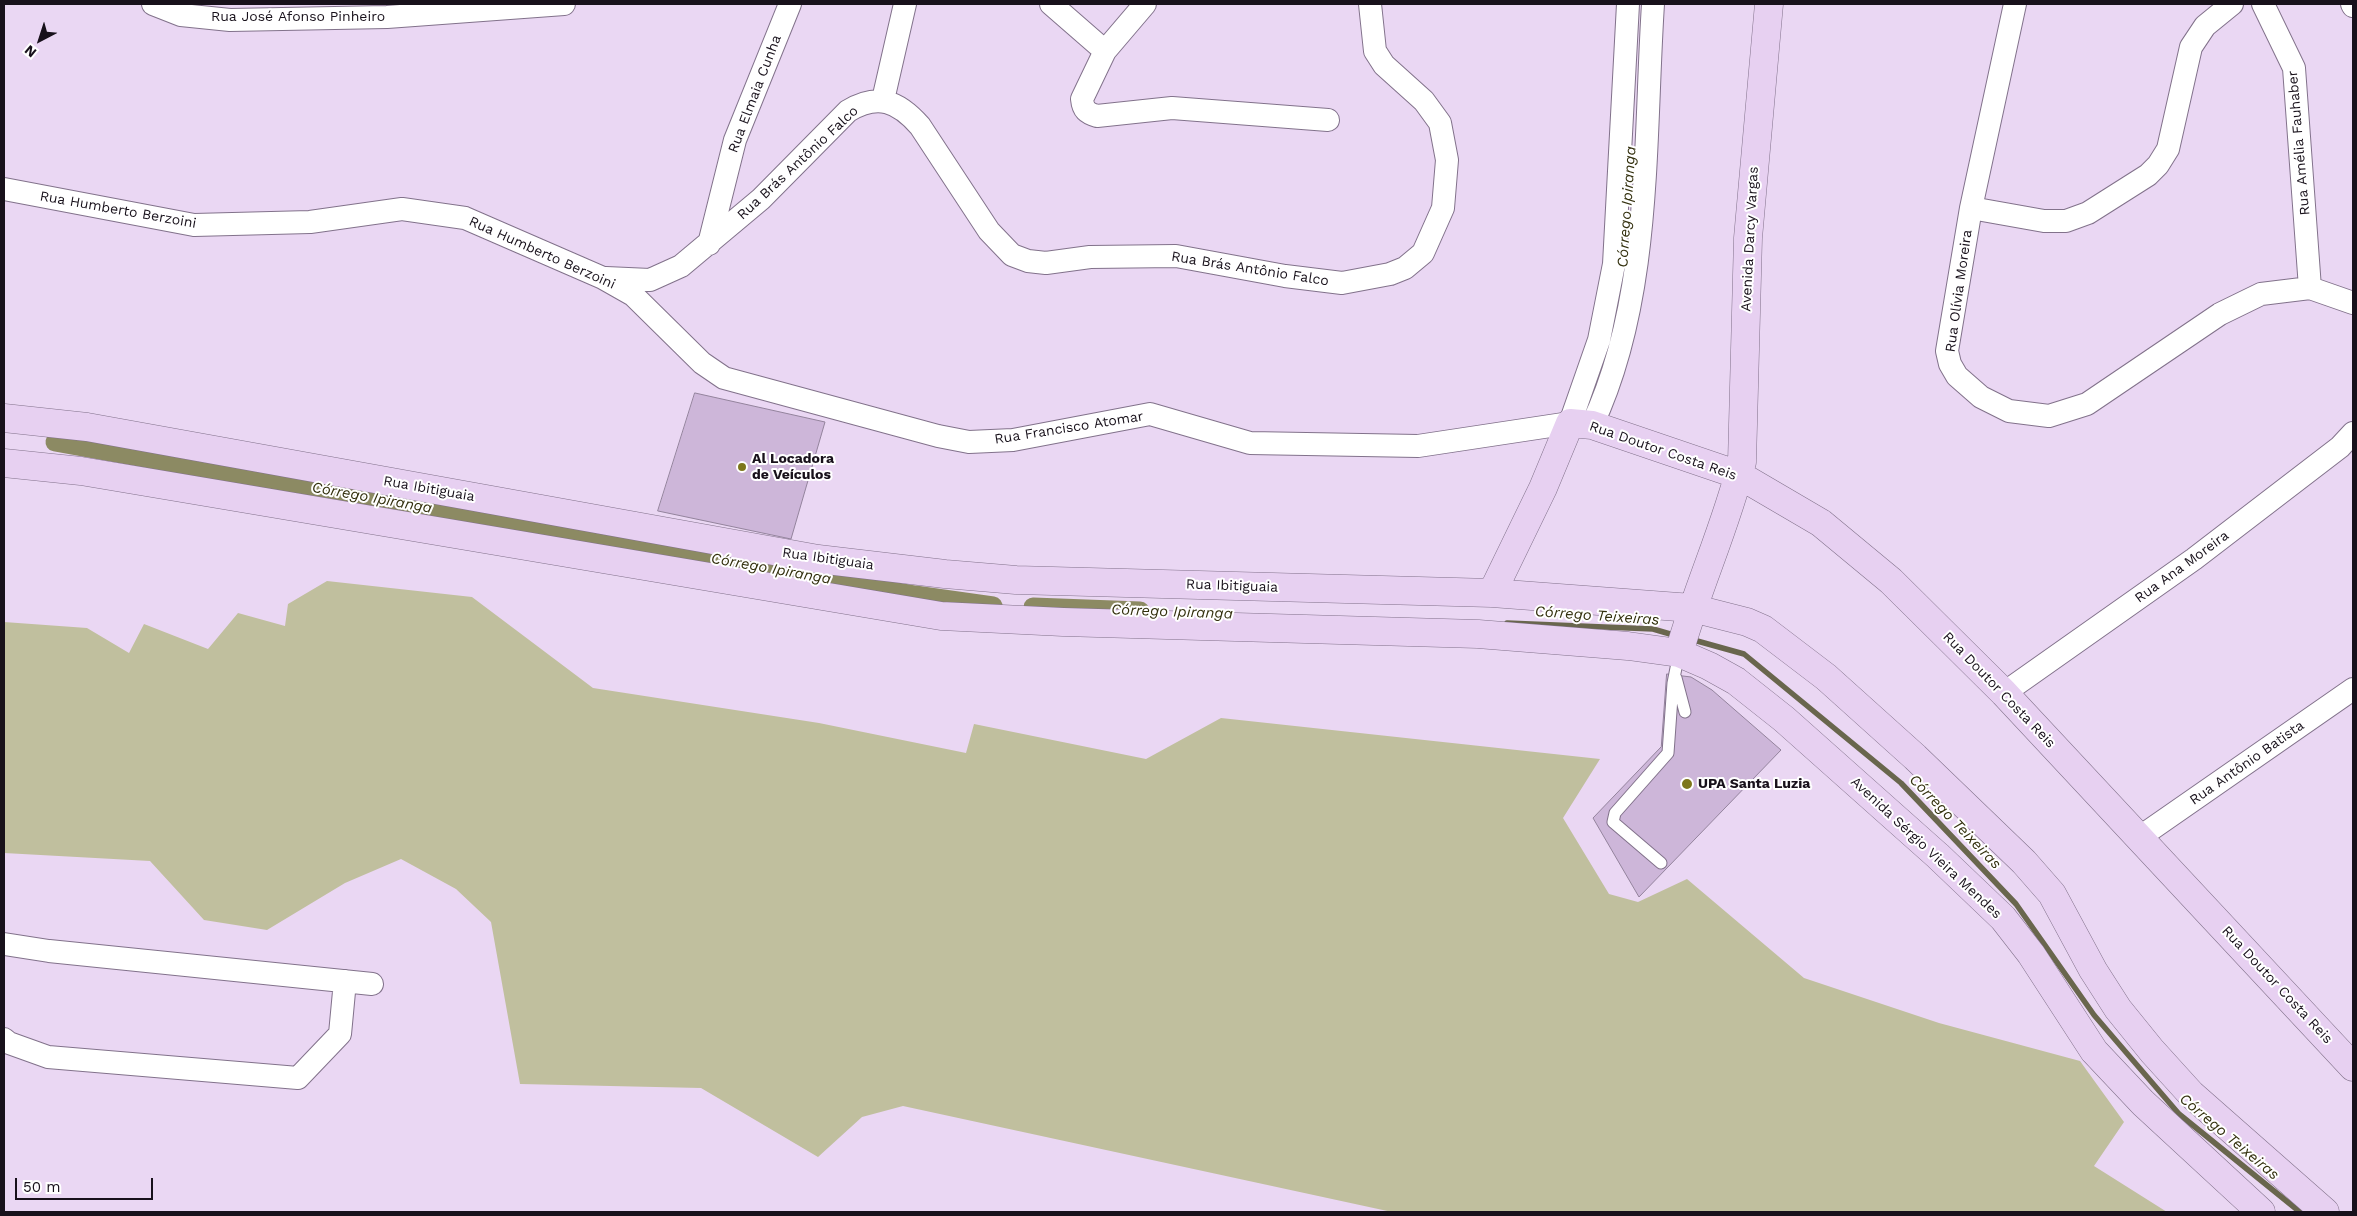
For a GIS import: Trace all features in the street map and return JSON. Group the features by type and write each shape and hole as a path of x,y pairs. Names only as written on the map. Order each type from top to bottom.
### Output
{"main road":[{"name":"Avenida Darcy Vargas","path":"1683,641 1734,494 1742,462 1748,238 1769,4"},
{"name":"Rua Ibitiguaia","path":"4,418 87,428 789,571 941,616 1063,622 1478,634 1628,646 1683,641"},
{"name":"Rua Doutor Costa Reis","path":"1581,424 1739,475 1821,523 1891,581 2004,693 2353,1067"},
{"path":"1492,593 1543,488 1581,424"},
{"name":"Rua Ibitiguaia","path":"4,463 81,471 789,571 945,574 1016,580 1492,593 1683,641"},
{"path":"1683,641 1747,622 1763,629 1826,677 1915,757 2024,862 2052,894 2093,970 2118,1009 2152,1051 2191,1094 2325,1212"},
{"name":"Avenida Sérgio Vieira Mendes","path":"1683,641 1784,719 1938,856 2003,918 2031,954 2070,1016 2100,1057 2143,1104 2261,1212"}],"street":[{"name":"Rua José Afonso Pinheiro","path":"153,4 181,15 230,20 310,10 387,17 564,4"},
{"name":"Rua Elmaia Cunha","path":"708,244 735,140 790,4"},
{"path":"883,100 905,4"},
{"path":"1051,4 1105,50"},
{"path":"1145,4 1105,50 1082,99 1083,107 1088,114 1097,116 1172,108 1328,120"},
{"name":"Rua Brás Antônio Falco","path":"603,278 650,280 681,266 761,199 848,111 862,103 883,100 908,112 920,126 989,231 1012,255 1028,261 1046,263 1090,257 1176,256 1285,276 1342,283 1390,274 1405,268 1423,253 1443,208 1447,160 1440,123 1424,102 1384,65 1375,51 1370,4"},
{"path":"1581,424 1614,264 1628,4"},
{"path":"1581,424 1617,363 1631,301 1643,191 1653,4"},
{"name":"Rua Olívia Moreira","path":"2015,4 1971,208 1947,351 1950,364 1957,376 1981,397 2009,411 2049,416 2087,404 2220,314 2261,294 2310,288 2353,304"},
{"path":"1971,208 2044,221 2066,221 2088,212 2148,175 2158,165 2168,149 2191,47 2205,26 2232,4"},
{"name":"Rua Amélia Fauhaber","path":"2263,4 2294,68 2310,288"},
{"name":"Rua Humberto Berzoini","path":"4,189 194,225 310,222 402,209 465,218 603,278 633,295"},
{"name":"Rua Francisco Atomar","path":"633,295 702,362 724,378 938,436 969,442 1013,440 1150,414 1250,443 1276,444 1418,446 1581,424"},
{"name":"Rua Ana Moreira","path":"2004,693 2194,559 2340,448 2353,433"},
{"name":"Rua Antônio Batista","path":"2140,837 2353,689"},
{"path":"4,944 49,951 372,984"},
{"path":"4,1039 9,1044 48,1057 298,1078 340,1034 345,981"}],"lane":[{"path":"1683,641 1685,712"},
{"path":"1661,864 1613,822 1615,813 1668,753 1683,641"}],"green space":[{"path":"327,581 472,597 593,688 819,723 966,753 974,724 1146,759 1221,718 1600,759 1563,818 1609,894 1638,902 1687,879 1804,978 1939,1023 2080,1061 2124,1122 2094,1166 2167,1212 1392,1212 903,1106 862,1117 818,1157 701,1088 520,1084 491,922 456,889 401,859 345,883 267,930 204,920 150,861 4,853 4,622 87,628 129,653 144,624 208,649 238,613 285,626 288,604"}],"building":[{"name":"Al Locadora de Veículos","path":"695,393 825,422 791,539 658,511"},
{"name":"UPA Santa Luzia","path":"1667,674 1691,677 1712,690 1781,750 1639,897 1593,818 1661,747"}],"waterway":[{"name":"Córrego Ipiranga","path":"1598,381 1604,361"},
{"name":"Córrego Ipiranga","path":"55,442 536,529 915,595 993,606"},
{"name":"Córrego Ipiranga","path":"1033,607 1140,611"},
{"name":"Córrego Teixeiras","path":"1507,623 1653,629 1677,636"},
{"name":"Córrego Teixeiras","path":"1690,639 1744,654 1901,783 2016,904 2094,1015 2179,1114 2300,1212"}],"place":[{"name":"Al Locadora de Veículos","path":"742,467"},
{"name":"UPA Santa Luzia","path":"1687,784"}]}
